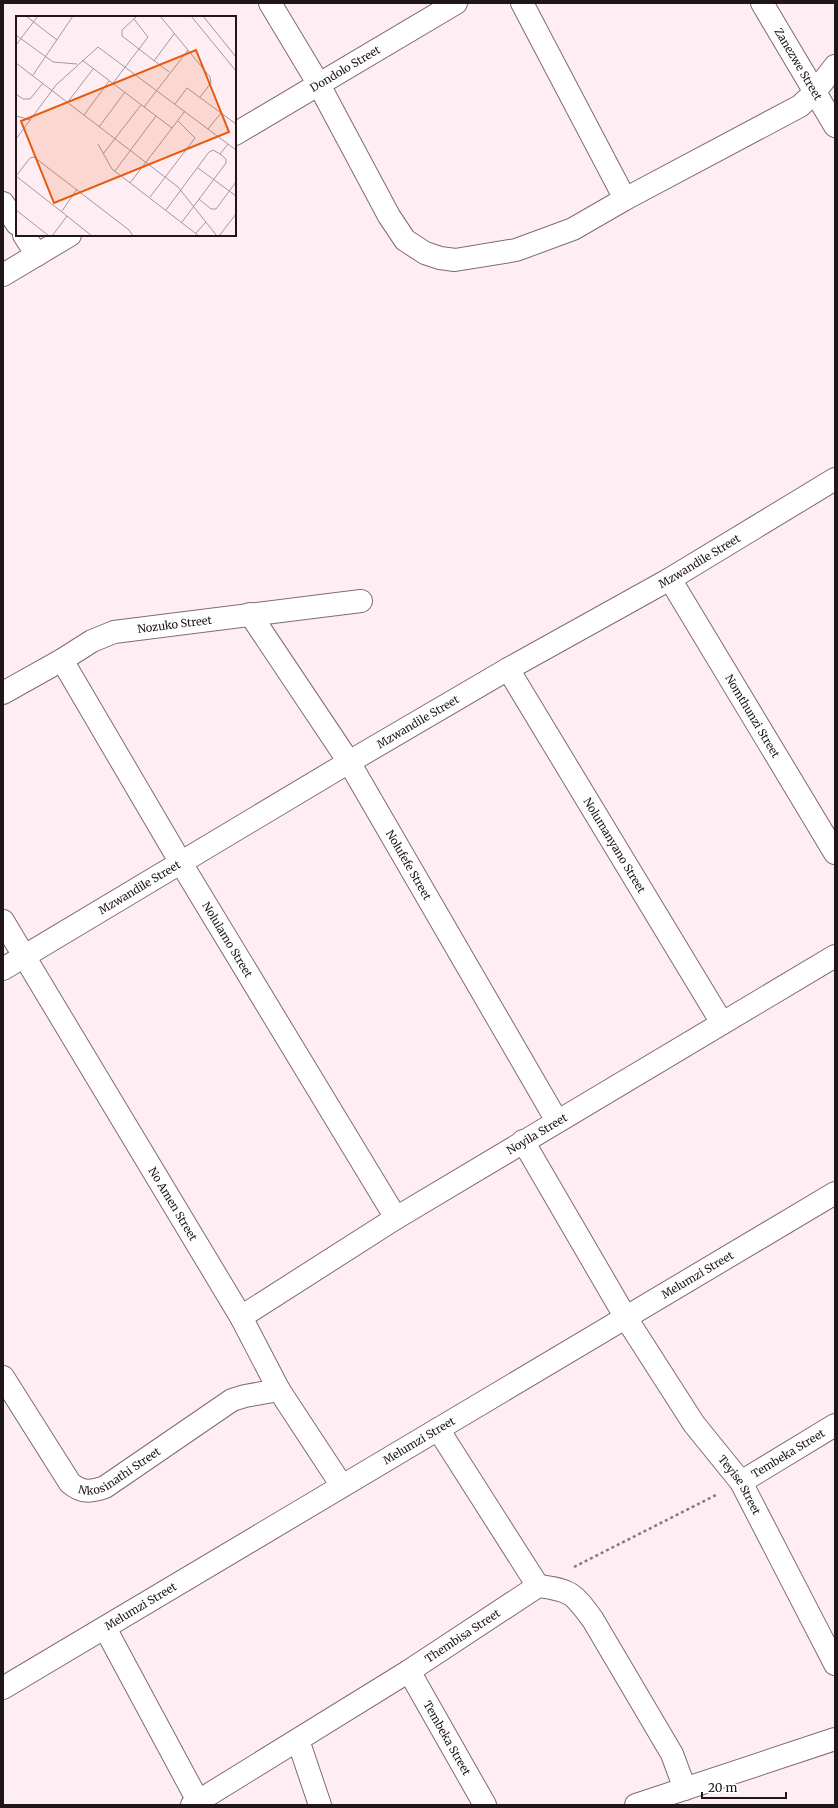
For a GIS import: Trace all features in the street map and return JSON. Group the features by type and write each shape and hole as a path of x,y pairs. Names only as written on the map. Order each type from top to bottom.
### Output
{"street":[{"path":"270,3 318,83 389,216 405,240 425,253 440,258 455,260 516,250 573,229 625,199 800,106 814,93 835,66"},
{"name":"Dondolo Street","path":"236,133 318,83 456,3"},
{"path":"522,3 625,199"},
{"name":"Zanezwe Street","path":"762,3 814,93 835,126"},
{"path":"3,203 16,222"},
{"path":"25,236 37,255"},
{"path":"3,275 68,236"},
{"name":"Mzwandile Street","path":"3,969 349,762 508,669 670,579 835,479"},
{"name":"Nomthunzi Street","path":"670,579 835,853"},
{"name":"Nozuko Street","path":"3,693 62,660 92,641 114,632 361,601"},
{"name":"Nolufefe Street","path":"250,614 349,762 557,1121"},
{"name":"Nolulamo Street","path":"62,660 181,863 396,1218"},
{"name":"Nolumanyano Street","path":"508,669 722,1023"},
{"name":"No Amen Street","path":"3,921 241,1317 279,1390 342,1486"},
{"name":"Noyila Street","path":"241,1317 396,1218 835,956"},
{"name":"Teyise Street","path":"524,1141 626,1318 694,1424 741,1482 835,1664"},
{"name":"Melumzi Street","path":"3,1688 835,1193"},
{"name":"Nkosinathi Street","path":"3,1377 70,1482 84,1492 94,1491 105,1487 232,1400 245,1396 279,1390"},
{"name":"Tembeka Street","path":"741,1482 835,1425"},
{"path":"438,1429 538,1586 567,1591 578,1600 593,1620 672,1754 685,1789"},
{"name":"Thembisa Street","path":"195,1803 409,1671 538,1586"},
{"path":"105,1628 195,1803"},
{"name":"Tembeka Street","path":"409,1671 485,1805"},
{"path":"636,1805 835,1739"},
{"path":"298,1740 320,1805"}],"path":[{"path":"573,1568 741,1482"}]}
